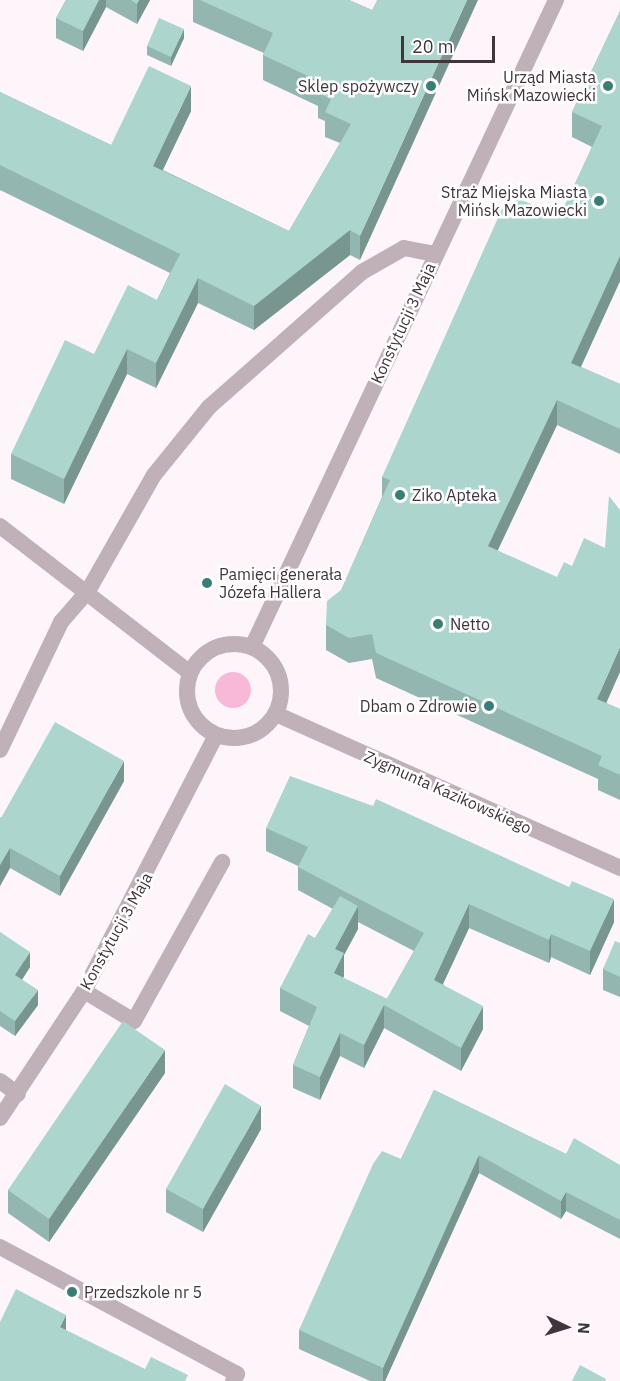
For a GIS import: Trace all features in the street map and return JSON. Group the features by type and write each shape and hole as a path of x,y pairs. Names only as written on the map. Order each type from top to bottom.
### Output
{"street":[{"name":"Konstytucji 3 Maja","path":"252,647 556,0"},
{"path":"0,750 61,622 88,591 154,475 209,407 362,272 404,248 435,254"},
{"path":"0,526 88,591 190,673"},
{"path":"252,647 274,666 280,680 276,714 245,737 216,735 198,722 188,702 190,673 216,648 252,647"},
{"name":"Zygmunta Kazikowskiego","path":"276,714 620,868"},
{"name":"Konstytucji 3 Maja","path":"0,1118 84,991 216,735"},
{"path":"84,991 134,1021 222,862"},
{"path":"0,1081 18,1094"},
{"path":"0,1247 237,1374 233,1381"}],"shaded area":[{"path":"233,672 246,677 251,690 246,703 233,708 220,703 215,690 220,677"}],"building":[{"path":"66,0 99,0 83,31 56,18"},
{"path":"200,0 349,0 372,10 377,0 467,0 360,236 350,230 254,306 198,278 156,363 127,349 64,479 11,454 65,340 94,354 128,285 157,300 180,254 0,165 0,92 111,145 149,66 191,86 153,166 289,231 351,124 325,112 331,99 318,93 323,83 263,55 273,33"},
{"path":"620,11 620,256 571,363 620,384 620,429 557,400 488,546 557,577 564,562 572,566 584,538 605,548 609,496 620,510 620,647 597,699 620,709 620,775 598,765 602,756 376,653 372,634 349,638 326,625 327,601 341,590 390,480 382,477 502,209 519,199 560,216 602,126 572,112"},
{"path":"159,18 184,29 171,57 147,46"},
{"path":"55,722 124,761 60,876 10,848 0,865 0,817"},
{"path":"290,776 373,806 376,799 569,887 572,881 614,899 590,951 551,934 549,940 469,904 434,980 483,1006 461,1048 384,1005 364,1045 340,1033 320,1077 293,1065 317,1007 280,988 308,934 315,938 340,896 358,906 335,949 344,953 334,973 387,999 424,933 298,867 308,847 266,828"},
{"path":"0,932 30,952 15,975 38,990 15,1021 0,1011"},
{"path":"615,941 620,943 620,977 603,969"},
{"path":"123,1021 165,1050 49,1219 8,1190"},
{"path":"225,1084 261,1106 203,1209 166,1189"},
{"path":"434,1090 566,1154 574,1138 620,1165 620,1220 566,1192 561,1201 479,1155 383,1368 299,1330 373,1164 382,1151 401,1159"},
{"path":"16,1289 66,1315 60,1327 145,1369 151,1357 188,1375 185,1381 0,1381 0,1322"},
{"path":"580,1365 606,1379 605,1381 572,1381"}],"place":[{"name":"Sklep spożywczy","path":"431,86"},
{"name":"Urząd Miasta Mińsk Mazowiecki","path":"608,86"},
{"name":"Straż Miejska Miasta Mińsk Mazowiecki","path":"599,201"},
{"name":"Ziko Apteka","path":"400,495"},
{"name":"Pamięci generała Józefa Hallera","path":"207,583"},
{"name":"Netto","path":"438,624"},
{"name":"Dbam o Zdrowie","path":"489,706"},
{"name":"Przedszkole nr 5","path":"72,1292"}]}
